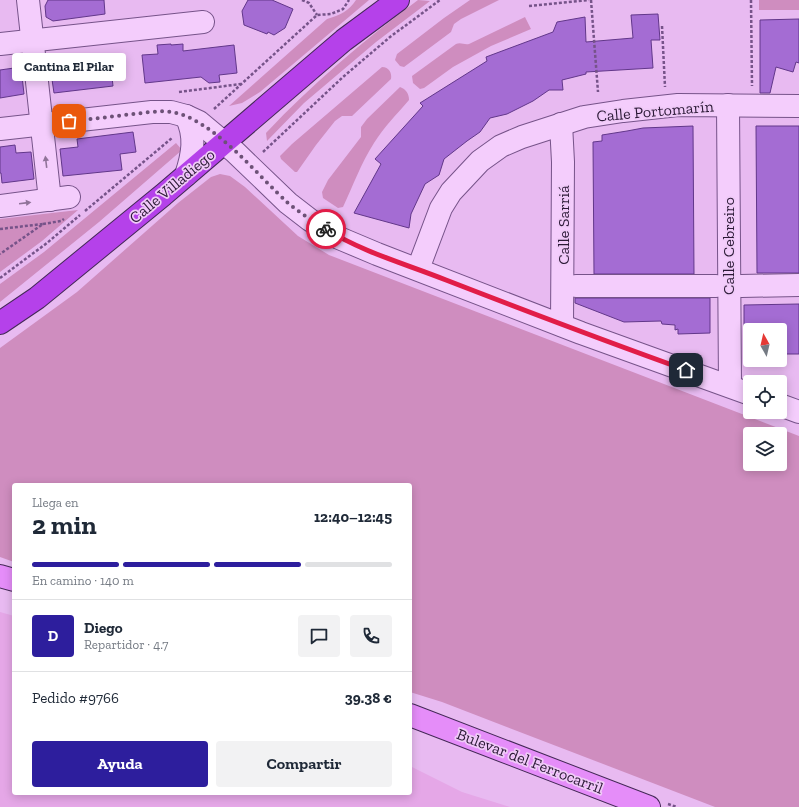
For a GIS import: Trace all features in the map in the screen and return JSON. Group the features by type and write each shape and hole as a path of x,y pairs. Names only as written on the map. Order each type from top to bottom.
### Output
{"highway":[{"name":"Calle Villadiego","path":"0,323 37,298 186,175 344,40 398,0"}],"main road":[{"path":"0,576 12,579"},
{"name":"Bulevar del Ferrocarril","path":"412,716 649,807"}],"street":[{"path":"0,206 60,199 42,124 28,0"},
{"path":"0,44 203,22"},
{"name":"Calle Portomarín","path":"418,269 441,208 451,192 480,161 501,146 522,136 584,117 678,105 799,106"},
{"name":"Calle Cebreiro","path":"728,105 740,390"},
{"path":"0,129 152,112 171,112 186,116 199,122 224,142 288,203 310,220 339,238 562,325 740,390"},
{"path":"186,116 191,126 193,139 190,162 186,175"},
{"name":"Calle Sarriá","path":"561,124 563,178 562,325"},
{"path":"741,286 799,285"},
{"path":"576,286 716,286"},
{"path":"787,408 799,412"}],"path":[{"path":"302,0 309,3 317,15"},
{"path":"249,165 342,77 390,37 440,0"},
{"path":"529,6 590,0 598,92"},
{"path":"751,0 752,87"},
{"path":"662,26 665,87"},
{"path":"0,229 44,224 0,254"}],"shaded area":[{"path":"356,0 369,0 260,92 242,103 229,106 327,19 344,12"},
{"path":"418,0 430,1 376,42 304,103 267,141 266,133 320,80 358,47"},
{"path":"470,0 499,0 461,19 454,24 451,32 404,67 400,66 395,60 397,54"},
{"path":"759,0 799,0 799,10 759,10"},
{"path":"525,17 531,29 491,46 453,67 424,88 420,89 413,83 412,76 456,44 469,44"},
{"path":"382,67 390,71 391,79 352,116 342,116 335,121 297,172 295,172 281,159 280,156 292,144"},
{"path":"400,87 407,92 409,100 386,126 374,143 361,167 343,207 338,208 323,198 322,192 328,180 361,137 361,127 367,119"},
{"path":"176,143 182,150 99,222 0,302 0,284 44,252"},
{"path":"220,174 230,176 245,187 298,236 329,255 743,414 743,419 755,419 776,427 743,427 743,471 787,471 787,431 799,436 799,807 715,807 442,702 412,693 412,483 12,483 12,561 0,557 0,348 77,292 178,203 211,177"},
{"path":"78,210 42,241 0,272 0,219"},
{"path":"0,612 12,615 12,795 412,795 412,767 462,792 510,807 0,807"}],"building":[{"path":"48,0 104,0 105,14 53,21 46,17 45,6"},
{"path":"248,0 272,0 293,9 285,28 274,35 268,32 267,34 244,25 242,11"},
{"path":"658,14 660,40 651,40 653,68 586,72 586,74 562,80 563,90 549,90 533,101 507,114 490,118 480,132 444,159 439,175 425,184 411,214 409,228 354,213 381,164 375,159 423,106 420,103 487,61 486,57 553,32 557,22 585,17 586,42 633,38 631,15"},
{"path":"799,19 799,63 796,62 793,72 776,67 770,93 760,93 760,20"},
{"path":"183,44 183,51 234,45 237,73 219,75 220,82 209,83 201,77 145,83 142,55 158,54 157,45"},
{"path":"110,59 113,86 54,93 50,66"},
{"path":"21,67 24,94 0,98 0,70"},
{"path":"693,126 694,274 594,274 593,142 602,141 602,135 643,128"},
{"path":"756,126 799,126 799,273 757,273"},
{"path":"133,132 136,152 120,154 122,170 63,176 60,149 78,147 77,139"},
{"path":"15,145 16,153 31,152 34,179 2,183 0,173 0,147"},
{"path":"575,298 710,298 710,333 678,334 678,329 675,330 675,325 662,324 661,321 624,322 575,303"},
{"path":"799,304 799,354 787,354 787,323 744,323 744,305"}],"way so far":[{"path":"69,121 152,112 171,112 186,116 199,122 224,142 288,203 310,220 326,229"}],"place":[{"name":"Cantina El Pilar","path":"69,121"}],"route":[{"path":"326,229 339,238 377,254 581,332 686,370"}]}
